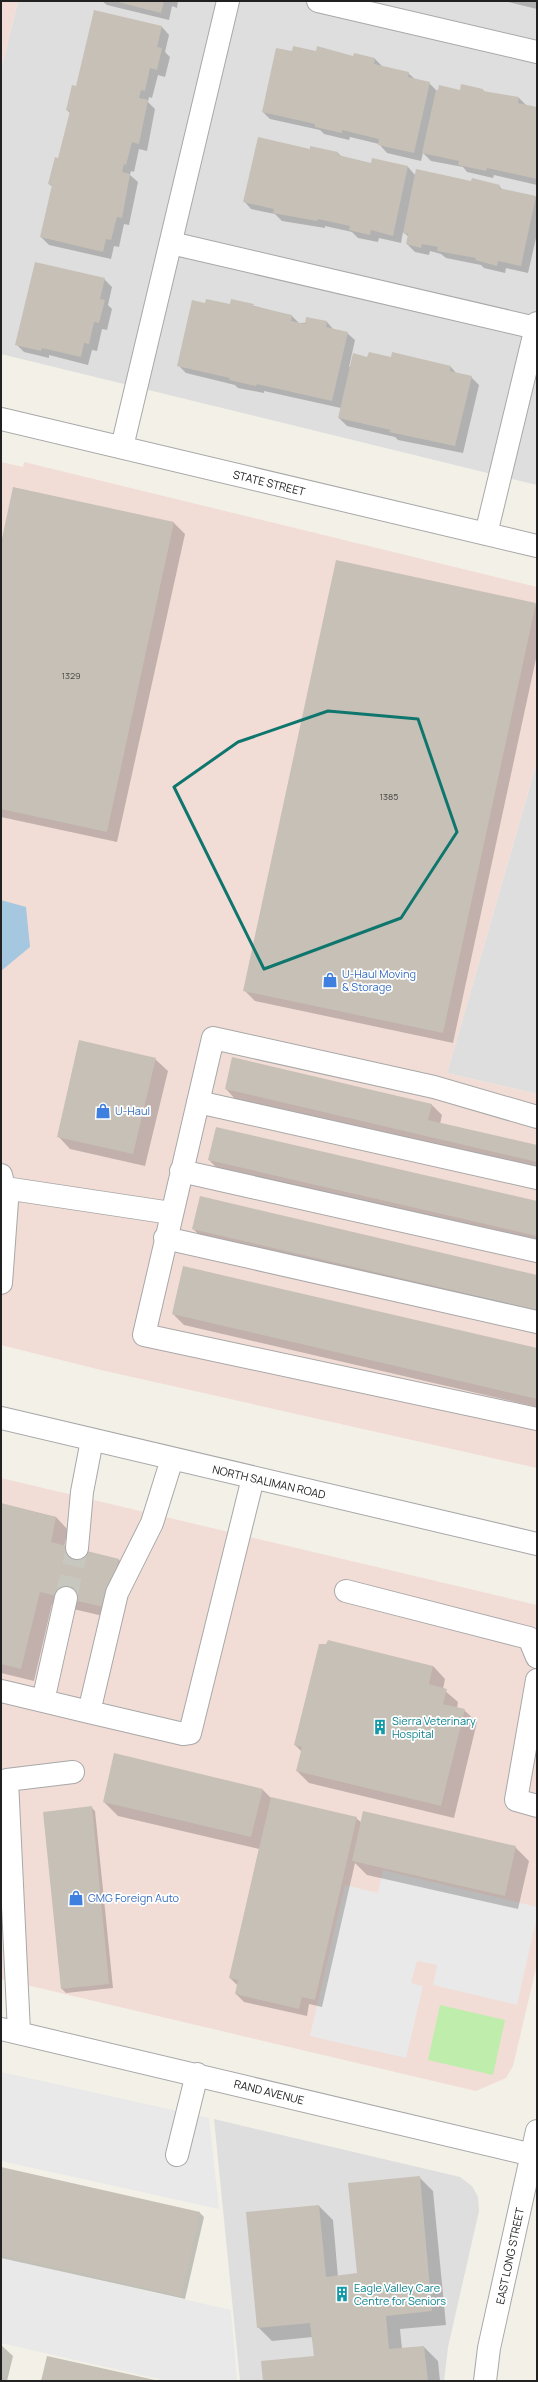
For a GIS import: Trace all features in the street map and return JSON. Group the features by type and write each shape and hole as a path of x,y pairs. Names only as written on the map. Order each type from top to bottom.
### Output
{"street":[{"path":"122,447 228,1"},
{"path":"318,1 537,52"},
{"path":"170,242 536,325 486,534"},
{"name":"STATE STREET","path":"1,418 537,546"},
{"path":"537,1116 434,1088 213,1038 165,1238 144,1335 537,1419"},
{"path":"198,1102 537,1178"},
{"path":"181,1171 537,1251"},
{"path":"1,1283 6,1226 3,1182 171,1213"},
{"path":"165,1238 537,1322"},
{"name":"NORTH SALIMAN ROAD","path":"1,1418 537,1544"},
{"path":"77,1548 82,1492 92,1440"},
{"path":"89,1712 117,1593 155,1516 172,1459"},
{"path":"1,1691 183,1734 190,1733 253,1478"},
{"path":"346,1591 529,1638 537,1657"},
{"path":"43,1701 66,1598"},
{"path":"537,1680 516,1800 537,1806"},
{"path":"10,2030 8,1780 73,1772"},
{"name":"RAND AVENUE","path":"10,2030 534,2155"},
{"path":"177,2155 197,2074"},
{"name":"EAST LONG STREET","path":"485,2381 489,2348 534,2155 537,2131"}],"highlighted area":[{"path":"328,711 418,719 457,832 401,918 264,969 174,787 238,742"}],"shaded area":[{"path":"1,1 18,1 1,70"},
{"path":"18,1 537,1 537,485 1,354 1,70"},
{"path":"1,462 23,467 24,462 537,587 537,762 447,1073 537,1094 537,1468 101,1370 1,1345"},
{"path":"537,762 537,1094 447,1073"},
{"path":"1,1478 537,1605 537,1964 513,2066 506,2078 476,2091 1,1979"},
{"path":"383,1870 537,1907 537,1916 517,2005 433,1985 437,1965 417,1961 411,1983 423,1986 406,2058 310,2036 345,1885 378,1893"},
{"path":"1,2072 209,2118 219,2209 1,2161"},
{"path":"214,2119 460,2177 472,2186 478,2197 479,2211 448,2347 444,2381 240,2381"},
{"path":"1,2258 231,2310 237,2381 167,2381 1,2343"}],"green space":[{"path":"440,2005 505,2020 493,2075 428,2060"}],"water":[{"path":"1,900 26,907 30,947 1,971"}],"building":[{"path":"114,1 164,1 161,13"},
{"path":"94,10 162,26 157,47 162,48 157,70 150,68 145,91 141,90 139,98 148,100 139,144 132,142 126,165 124,164 122,172 130,174 122,218 117,217 111,240 106,239 103,252 40,237 52,185 48,184 55,157 58,158 70,111 66,110 72,85 76,86"},
{"path":"293,46 316,51 317,46 353,56 354,53 375,58 374,64 409,72 408,77 430,82 414,153 378,145 379,139 342,130 342,133 315,127 315,124 262,112 276,48 292,51"},
{"path":"461,84 483,89 483,91 519,97 518,103 537,107 537,179 487,168 486,171 458,165 459,161 422,153 436,90 438,90 439,85 460,90"},
{"path":"258,137 310,149 310,146 338,152 338,155 371,163 372,158 408,166 393,236 371,230 370,235 349,230 350,226 318,219 317,221 273,213 274,209 243,202"},
{"path":"416,169 471,181 472,178 500,185 499,188 536,196 521,266 498,261 497,266 475,260 476,258 437,251 438,247 422,244 421,248 406,244 408,234 403,233"},
{"path":"35,262 105,278 100,299 105,300 99,323 94,322 89,344 84,343 81,357 42,348 41,351 15,345"},
{"path":"206,299 230,304 231,299 254,304 253,306 292,315 291,321 305,324 306,317 327,321 326,327 348,332 332,401 257,384 256,386 229,380 230,378 177,366 192,300 205,303"},
{"path":"369,352 391,357 392,352 451,366 450,371 472,376 455,446 389,432 391,430 338,418 353,353 367,357"},
{"path":"13,487 174,522 107,832 1,809 1,543"},
{"path":"336,560 536,603 443,1033 243,991"},
{"path":"79,1040 156,1058 133,1154 57,1137"},
{"path":"232,1057 432,1104 428,1120 537,1145 537,1162 225,1089"},
{"path":"216,1127 537,1201 537,1236 208,1160"},
{"path":"200,1196 537,1275 537,1310 192,1229"},
{"path":"183,1266 537,1348 537,1399 172,1314"},
{"path":"1,1503 56,1517 51,1542 119,1559 107,1608 40,1592 21,1669 1,1664"},
{"name":"Sierra Veterinary Hospital","path":"328,1640 433,1666 429,1684 447,1689 443,1704 465,1709 441,1806 296,1771 302,1747 294,1745 319,1644 326,1644"},
{"path":"114,1753 263,1789 251,1837 103,1802"},
{"path":"271,1797 357,1817 315,2000 302,1997 299,2009 235,1994 238,1980 229,1978"},
{"name":"GMG Foreign Auto","path":"92,1806 109,1984 61,1989 43,1812"},
{"path":"363,1811 516,1846 505,1896 352,1861"},
{"path":"1,2167 200,2212 181,2296 1,2255"},
{"name":"Eagle Valley Care Centre for Seniors","path":"420,2176 432,2311 386,2316 389,2349 424,2346 428,2381 263,2381 261,2361 314,2356 310,2323 257,2328 246,2212 319,2205 326,2277 357,2273 348,2183"},
{"path":"47,2356 155,2380 155,2381 41,2381"}],"tunnel":[{"path":"66,1598 77,1548"}],"place":[{"name":"U-Haul Moving & Storage","path":"330,980"},
{"name":"U-Haul","path":"103,1111"},
{"name":"Sierra Veterinary Hospital","path":"380,1727"},
{"name":"GMG Foreign Auto","path":"76,1898"},
{"name":"Eagle Valley Care Centre for Seniors","path":"342,2294"}]}
